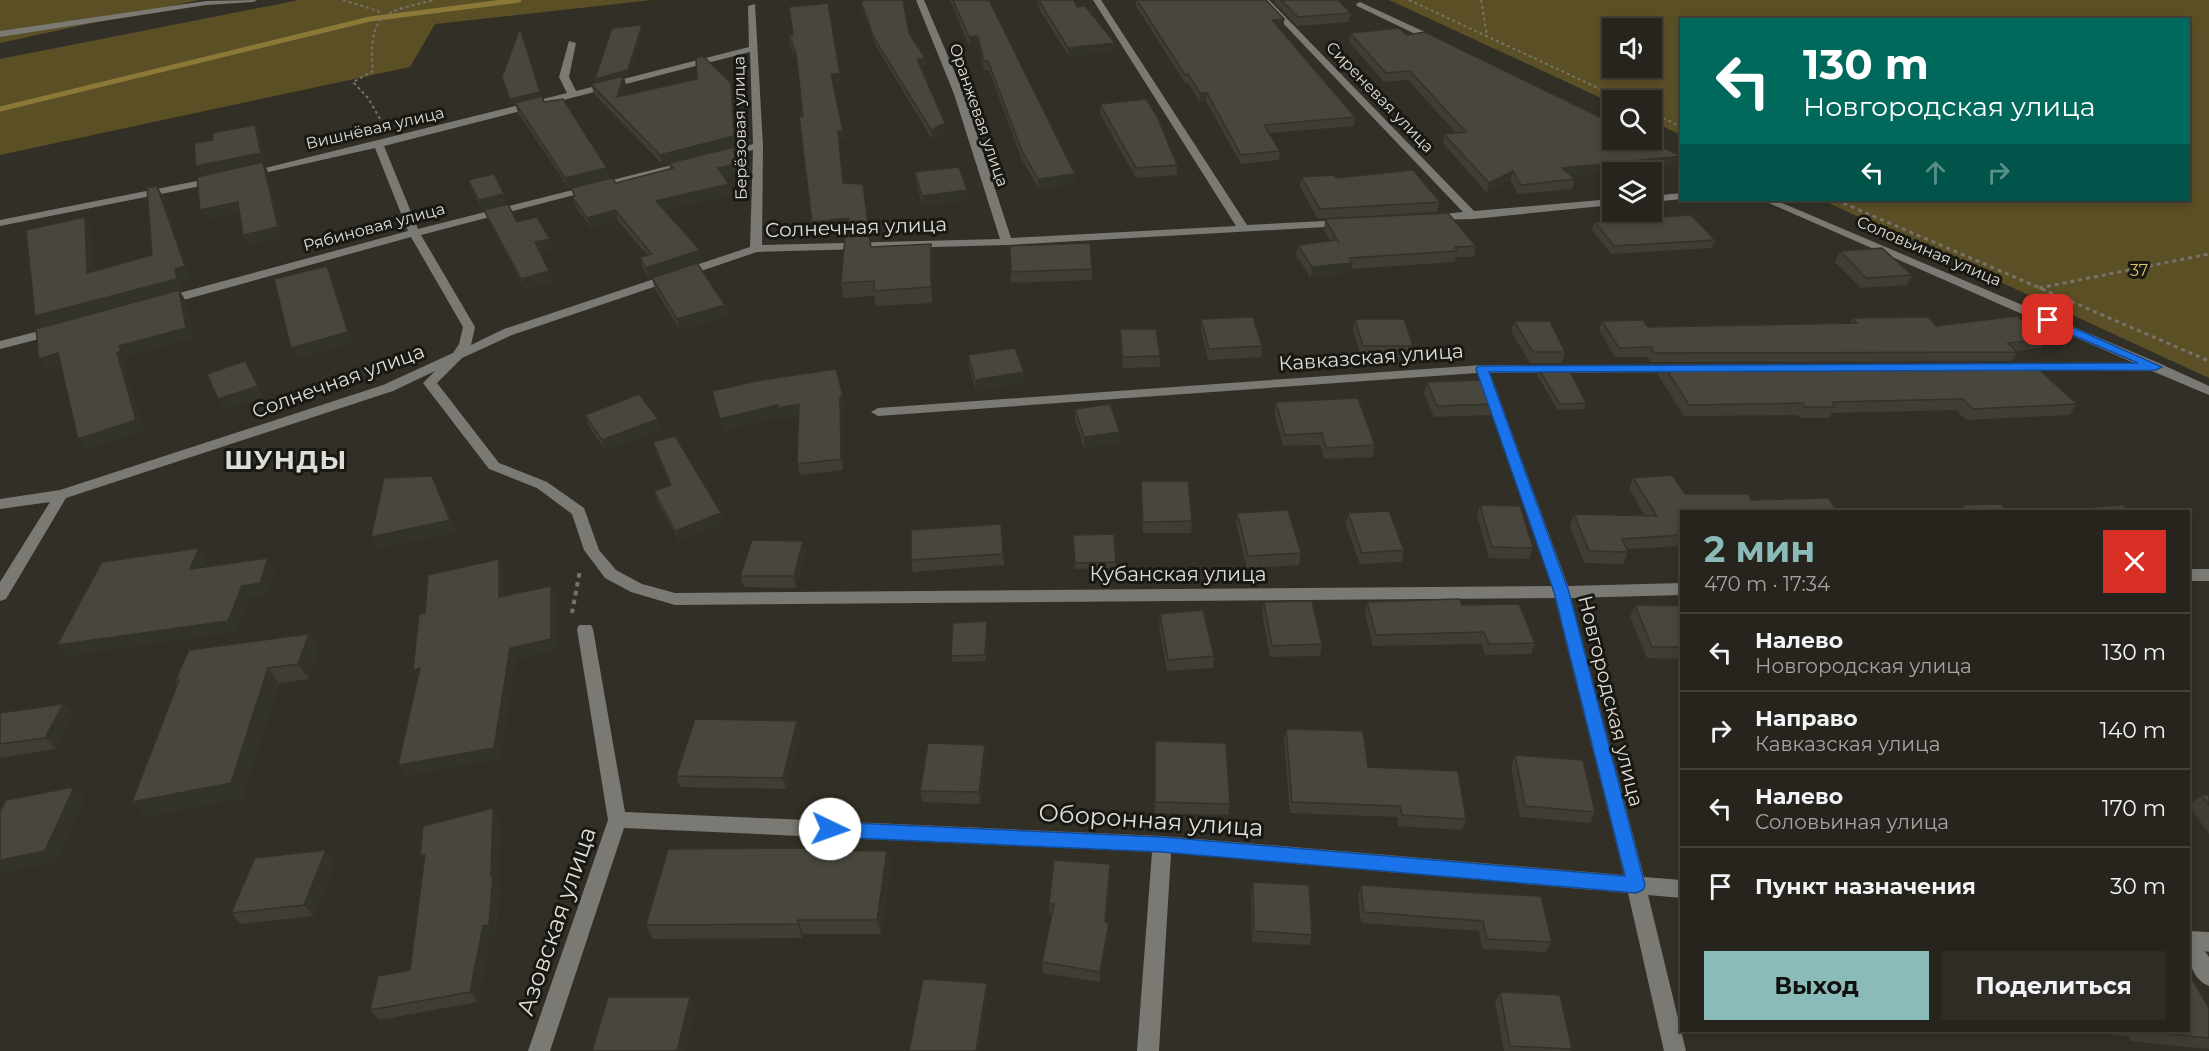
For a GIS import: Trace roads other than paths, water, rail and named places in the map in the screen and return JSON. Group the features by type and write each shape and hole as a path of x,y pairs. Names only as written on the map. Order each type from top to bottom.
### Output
{"street":[{"path":"0,34 206,3 253,0"},
{"name":"Оранжевая улица","path":"920,0 959,94 1007,242"},
{"path":"1097,0 1244,229"},
{"name":"Сиреневая улица","path":"1265,0 1473,216"},
{"path":"1359,4 1444,45"},
{"name":"Берёзовая улица","path":"752,6 758,146 756,249"},
{"path":"572,43 564,77 573,95"},
{"name":"Вишнёвая улица","path":"0,223 149,195 385,143 753,49"},
{"path":"385,143 414,233 469,327 469,339 455,358"},
{"name":"Рябиновая улица","path":"149,306 414,233 758,146"},
{"path":"1662,198 1680,196"},
{"name":"Соловьиная улица","path":"1769,201 2209,391"},
{"path":"1416,219 1473,216 1602,203"},
{"name":"Солнечная улица","path":"0,504 61,495 388,388 508,332 756,249 1007,242 1358,222"},
{"path":"0,345 69,328"},
{"name":"Кубанская улица","path":"455,358 430,383 494,466 542,485 579,512 586,542 610,575 630,588 675,599 1680,589"},
{"path":"2002,367 2156,367"},
{"name":"Кавказская улица","path":"878,412 1482,369 1695,368"},
{"name":"Новгородская улица","path":"1482,369 1562,592 1636,885 1675,1051"},
{"path":"0,596 61,495"},
{"path":"2190,575 2209,575"},
{"name":"Азовская улица","path":"539,1051 617,820 585,629"},
{"name":"Оборонная улица","path":"617,820 1162,844 1680,889"},
{"path":"1148,1051 1162,844"},
{"path":"2190,942 2209,942"},
{"path":"2190,945 2209,976"}],"waterway":[{"path":"0,109 370,19 519,0"}],"district":[{"name":"ШУНДЫ","path":"286,460"}],"park label":[{"name":"37","path":"2139,270"}]}
